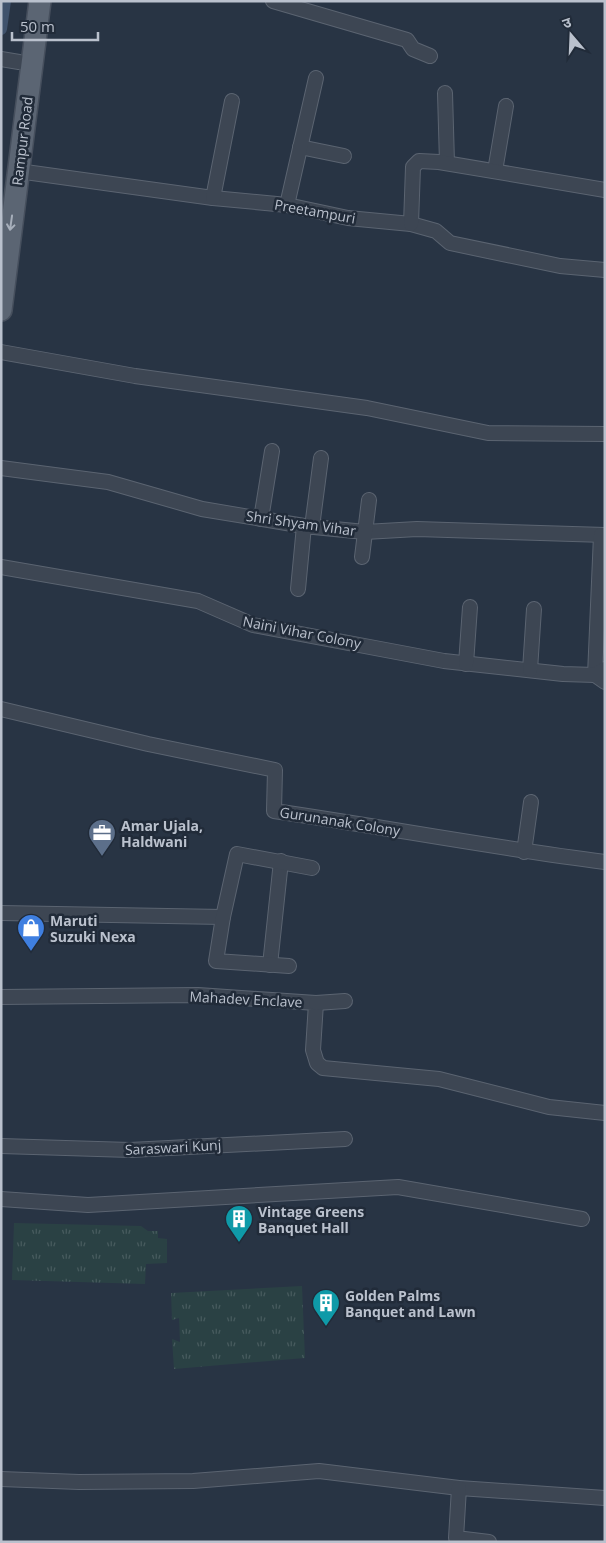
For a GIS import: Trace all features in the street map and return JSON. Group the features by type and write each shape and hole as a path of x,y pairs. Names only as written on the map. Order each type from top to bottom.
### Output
{"main road":[{"path":"1,198 8,60 33,6"},
{"name":"Rampur Road","path":"1,310 18,171 33,6"}],"street":[{"path":"273,1 407,40 413,49 430,56"},
{"path":"286,205 316,78"},
{"path":"445,93 447,163"},
{"path":"213,198 232,101"},
{"path":"495,172 506,106"},
{"path":"300,147 344,156"},
{"path":"411,224 413,167 418,161 447,163 605,190"},
{"name":"Preetampuri","path":"18,171 213,198 286,205 348,218 411,224 436,231 450,243 560,266 605,270"},
{"path":"1,352 135,376 367,408 488,433 605,434"},
{"path":"261,519 272,451"},
{"path":"298,589 321,458"},
{"name":"Shri Shyam Vihar","path":"1,468 108,482 202,509 308,526 365,532 417,529 603,535"},
{"path":"362,557 369,500"},
{"path":"602,675 603,535"},
{"name":"Naini Vihar Colony","path":"1,567 198,601 252,625 466,664 602,675"},
{"path":"466,664 470,607"},
{"path":"530,670 534,609"},
{"name":"Gurunanak Colony","path":"1,710 148,744 275,770 274,811 365,824 524,852 605,862"},
{"path":"524,852 531,802"},
{"path":"289,966 216,961 223,917 238,854 312,868"},
{"path":"270,965 281,861"},
{"path":"1,913 223,917"},
{"name":"Mahadev Enclave","path":"1,997 198,995 316,1003 313,1050 317,1063 323,1068 439,1079 549,1107 605,1113"},
{"path":"316,1003 346,1001"},
{"name":"Saraswari Kunj","path":"1,1146 130,1150 345,1139"},
{"path":"1,1199 88,1206 398,1187 582,1219"},
{"path":"1,1479 79,1482 193,1481 319,1471 459,1488 605,1498"},
{"path":"459,1488 456,1538 489,1542"}],"green space":[{"path":"14,1223 141,1226 148,1231 158,1231 158,1238 167,1239 167,1263 146,1264 145,1284 12,1280"},
{"path":"302,1286 305,1358 174,1369 172,1339 180,1342 179,1318 172,1320 171,1293"}],"waterway":[{"path":"1,29 5,1"}],"place":[{"name":"Amar Ujala, Haldwani","path":"102,857"},
{"name":"Maruti Suzuki Nexa","path":"31,952"},
{"name":"Vintage Greens Banquet Hall","path":"239,1243"},
{"name":"Golden Palms Banquet and Lawn","path":"326,1327"}]}
